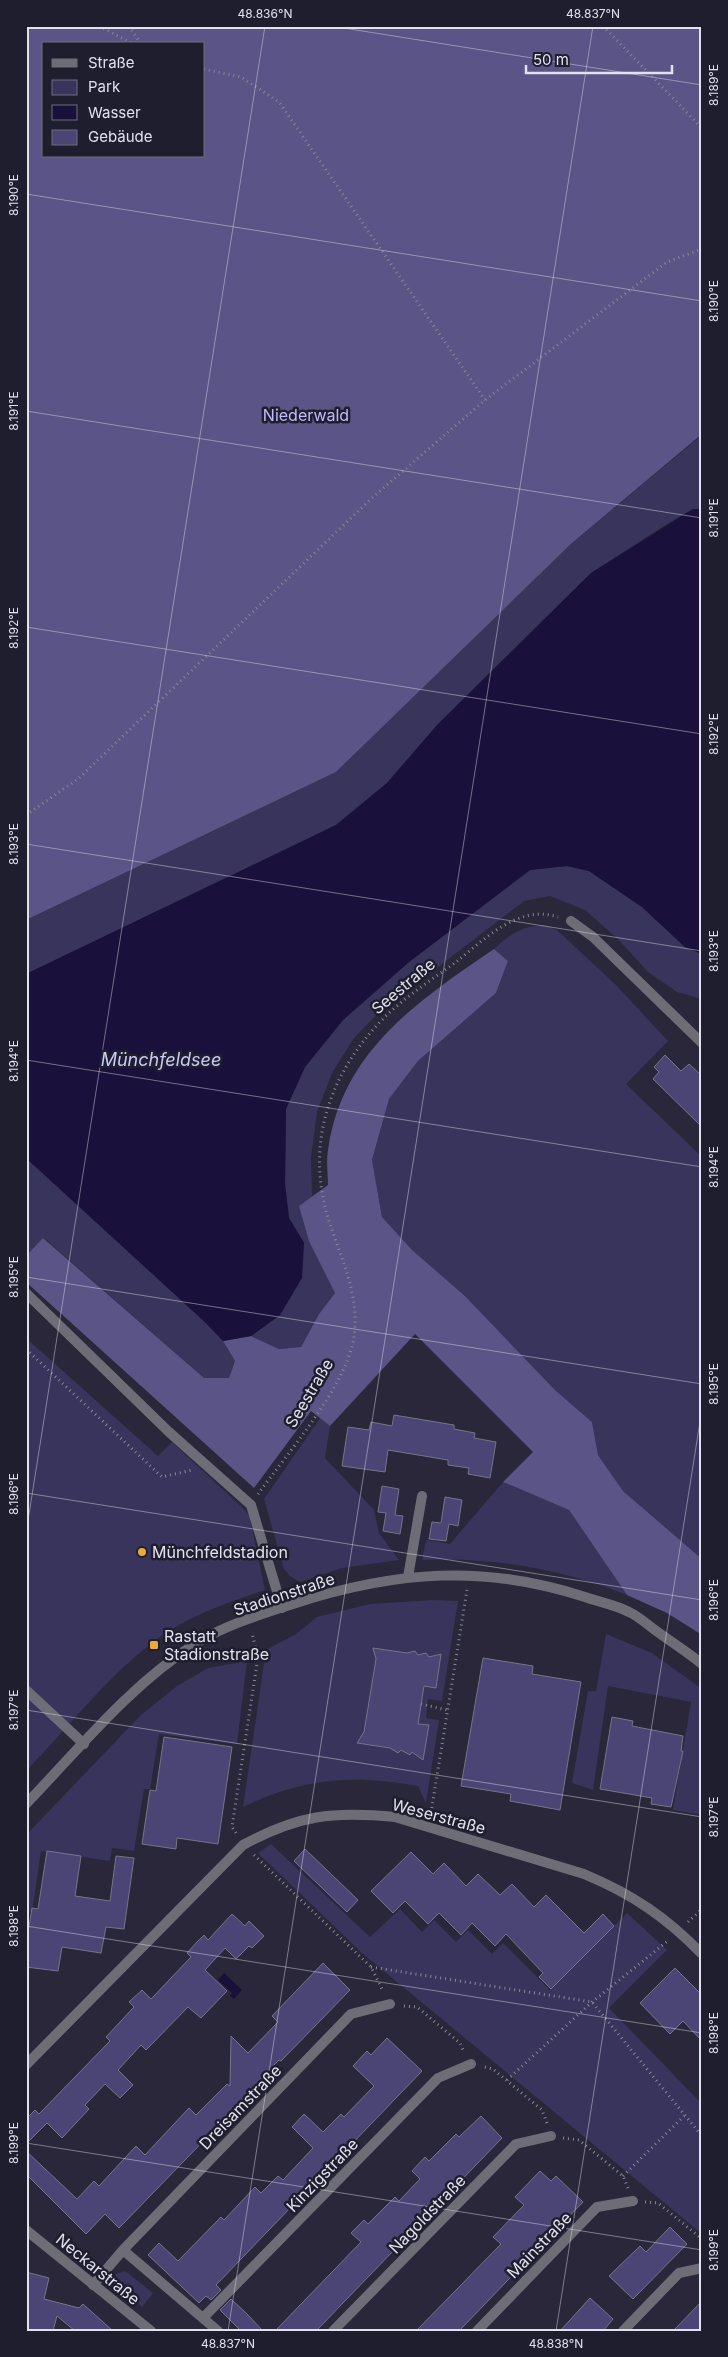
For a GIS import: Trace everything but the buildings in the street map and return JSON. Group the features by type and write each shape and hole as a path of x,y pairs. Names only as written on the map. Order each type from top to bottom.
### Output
{"street":[{"path":"571,921 592,937 702,1043"},
{"path":"26,1293 170,1432 210,1466 251,1505 282,1608"},
{"path":"408,1577 422,1496"},
{"name":"Stadionstraße","path":"26,1804 131,1696 177,1656 197,1642 248,1620 327,1593 408,1577 470,1575 510,1578 569,1592 630,1612 702,1664"},
{"path":"26,1690 84,1744"},
{"name":"Weserstraße","path":"26,2065 243,1845 272,1829 292,1822 334,1814 395,1817 584,1874 614,1887 648,1906 679,1931 702,1954"},
{"name":"Dreisamstraße","path":"93,2285 123,2250 351,2014 390,2004"},
{"name":"Kinzigstraße","path":"203,2318 438,2078 471,2064"},
{"name":"Nagoldstraße","path":"333,2331 516,2144 551,2136"},
{"name":"Mainstraße","path":"477,2331 597,2207 633,2201"},
{"name":"Neckarstraße","path":"26,2230 151,2331"},
{"path":"123,2250 218,2331"},
{"path":"623,2331 679,2273 702,2268"}],"path":[{"path":"98,26 129,42"},
{"path":"128,26 140,42"},
{"path":"603,26 702,128"},
{"path":"205,69 241,77 279,102 485,400"},
{"path":"26,815 78,779 372,498 485,400 667,262 702,250"},
{"name":"Seestraße","path":"251,1505 319,1411 343,1369 354,1338 351,1290 343,1258 320,1191 320,1156 323,1122 334,1088 356,1050 390,1012 494,932 513,920 530,914 550,914 571,921"},
{"path":"26,1349 162,1477 210,1466"},
{"path":"428,1826 470,1575"},
{"path":"248,1620 258,1657 232,1827 243,1845 371,1967 390,2004 417,2007 460,2043 471,2064 493,2069 542,2110 551,2136 579,2140 623,2176 633,2201 658,2203 702,2239"},
{"path":"421,1704 448,1710"},
{"path":"507,2080 592,2002 679,1931 702,1909"},
{"path":"371,1967 592,2002 702,2136"},
{"path":"623,2176 684,2116"}],"green space":[{"name":"Niederwald","path":"26,26 702,26 702,434 572,543 336,772 26,920"},
{"path":"702,435 702,509 693,509 591,573 438,724 387,783 336,825 26,974 26,920 336,772 572,543"},
{"path":"567,866 589,871 642,907 685,947 702,954 702,999 677,992 648,972 618,939 585,910 550,896 524,901 378,1013 354,1038 332,1073 317,1112 311,1157 312,1197 299,1206 335,1293 319,1314 301,1347 279,1349 251,1336 280,1315 304,1243 289,1218 285,1184 286,1108 305,1067 343,1020 409,962 530,870"},
{"path":"544,925 557,930 616,985 668,1041 626,1084 702,1157 702,1559 623,1491 598,1455 592,1422 555,1390 465,1296 411,1250 382,1217 372,1160 389,1099 418,1061 496,993 508,961 494,949 522,929"},
{"path":"494,949 508,961 496,993 418,1061 389,1099 372,1160 382,1217 412,1250 465,1296 555,1390 592,1422 598,1455 623,1491 702,1559 702,1635 667,1613 627,1595 569,1510 503,1482 533,1452 415,1334 330,1426 311,1411 254,1488 26,1282 26,1256 43,1238 204,1378 229,1378 235,1361 223,1341 251,1336 279,1349 301,1347 319,1314 335,1293 309,1241 299,1206 328,1185 328,1150 336,1115 349,1084 367,1057 388,1032 412,1009 438,988"},
{"path":"26,1158 206,1323 223,1341 235,1361 229,1378 204,1378 44,1238 26,1256"},
{"name":"Münchfeldstadion","path":"26,1338 158,1456 172,1442 249,1514 265,1590 192,1618 152,1643 103,1688 26,1771"},
{"path":"321,1417 330,1426 325,1458 374,1510 379,1533 399,1560 342,1568 300,1582 290,1576 284,1569 264,1499"},
{"path":"503,1482 569,1510 627,1595 577,1578 526,1567 475,1561 422,1560 426,1540 450,1544"},
{"path":"433,1600 458,1601 442,1701 428,1699 426,1718 439,1720 426,1803 418,1786 395,1782 350,1780 307,1784 265,1797 243,1807 266,1650 296,1634 317,1617 370,1604"},
{"path":"606,1634 652,1653 702,1689 702,1815 673,1810 691,1702 608,1686 593,1790 572,1783 588,1691 596,1691"},
{"path":"247,1661 237,1744 159,1734 150,1789 144,1789 134,1851 112,1848 110,1861 41,1851 32,1912 26,1911 26,1835 141,1715 177,1686 208,1668"},
{"path":"271,1844 370,1937 400,1909 422,1932 434,1920 456,1942 468,1930 492,1954 503,1943 550,1990 627,1913 667,1950 609,2008 702,2104 702,2234 362,1953 258,1853"},
{"path":"125,2271 153,2293 142,2307 115,2283 116,2274"}],"water":[{"name":"Münchfeldsee","path":"693,509 702,509 702,954 685,947 642,907 589,871 567,866 530,870 409,962 343,1020 305,1067 286,1109 285,1184 289,1218 304,1243 302,1278 280,1315 251,1336 223,1341 206,1323 26,1158 26,974 336,825 387,783 438,724 591,573"},
{"path":"224,1973 242,1990 234,1999 230,1996 232,1993 218,1980"}],"place":[{"name":"Münchfeldstadion","path":"142,1552"},
{"name":"Rastatt Stadionstraße","path":"154,1645"}]}
